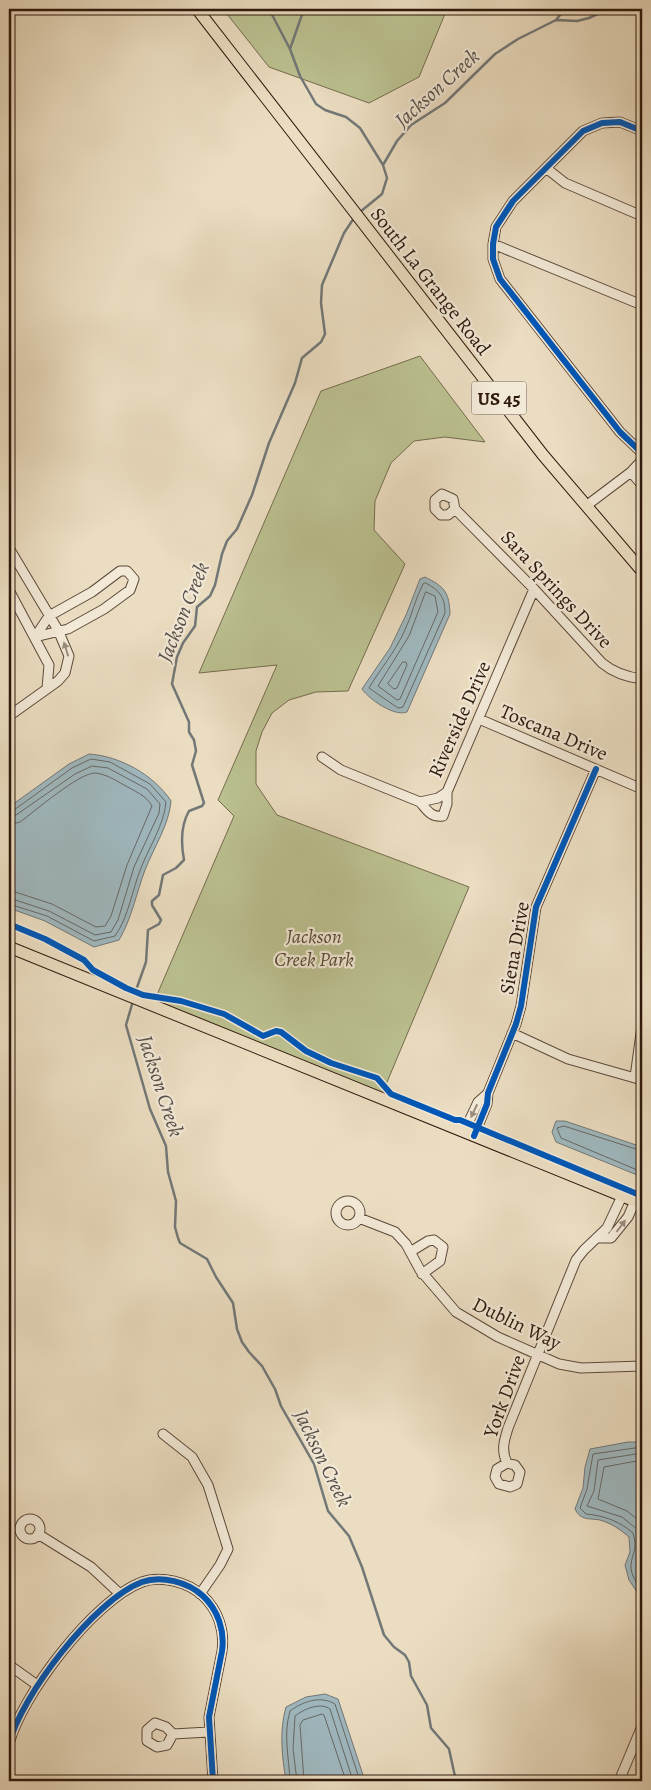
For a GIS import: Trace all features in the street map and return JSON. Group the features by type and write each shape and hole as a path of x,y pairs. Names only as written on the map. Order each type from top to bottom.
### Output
{"main road":[{"name":"South La Grange Road","path":"197,9 543,455 642,571"},
{"path":"9,947 638,1203"}],"street":[{"path":"642,131 620,122 602,123 584,131 501,216 496,227 493,244 493,259 500,279 620,432 642,453"},
{"path":"546,168 565,183 642,216"},
{"path":"493,244 642,305"},
{"path":"586,506 631,472 642,460"},
{"path":"631,472 642,485"},
{"name":"Sara Springs Drive","path":"455,509 534,589 602,663 619,674 642,679"},
{"path":"9,716 62,677 68,665 66,646 58,630 10,553"},
{"path":"120,571 127,571 132,575 133,586 124,595 68,630 58,630 35,637 49,616 92,592 120,571"},
{"name":"Riverside Drive","path":"322,757 341,770 420,802 438,798 447,792 534,589"},
{"path":"9,590 49,665 47,688"},
{"name":"Toscana Drive","path":"479,719 642,789"},
{"name":"Siena Drive","path":"469,1134 478,1102 488,1093 521,1006 536,907 596,769"},
{"path":"420,802 430,814 437,817 443,816 447,804 447,792"},
{"path":"512,1033 568,1059 639,1079 642,1026"},
{"name":"York Drive","path":"507,1463 503,1455 503,1445 576,1260 584,1250 599,1238 614,1219 622,1196"},
{"name":"York Drive","path":"599,1238 611,1238 638,1203"},
{"name":"Dublin Way","path":"359,1218 395,1232 410,1252 422,1274 456,1312 498,1337 559,1364 581,1368 642,1366"},
{"path":"410,1252 428,1241 440,1242 443,1247 440,1260 422,1274"},
{"path":"163,1434 192,1457 208,1486 228,1549 220,1565 200,1594"},
{"path":"38,1534 92,1566 120,1594"},
{"path":"9,1744 20,1714 37,1685 62,1651 120,1594 137,1584 155,1580 178,1583 200,1594 216,1613 224,1641 208,1732 213,1781"},
{"path":"9,1665 37,1685"},
{"path":"619,1781 642,1726"},
{"path":"173,1734 208,1732"}],"green space":[{"path":"223,9 447,9 419,77 369,103 269,67"},
{"name":"Jackson Creek Park","path":"420,356 485,442 445,437 414,441 391,463 375,501 374,530 405,564 348,691 316,692 289,700 272,713 262,732 256,751 256,784 277,815 469,887 382,1094 153,1004 234,816 218,800 277,665 199,673 321,391"}],"water":[{"path":"425,577 445,591 450,614 407,712 395,712 370,698 362,689 390,648 406,615 420,579"},
{"path":"89,754 124,763 146,775 171,801 167,819 145,870 131,915 119,940 94,947 45,921 9,908 9,807 69,764"},
{"path":"556,1121 565,1121 642,1147 642,1177 556,1142 552,1132"},
{"path":"628,1442 642,1442 642,1607 639,1595 629,1580 625,1565 630,1552 629,1537 608,1523 580,1516 575,1509 583,1488 585,1467 590,1449"},
{"path":"325,1694 338,1699 365,1781 286,1781 282,1753 282,1735 286,1707 306,1697"}],"waterway":[{"path":"269,9 290,49 300,76 316,104 325,110 346,117 360,128 383,165 387,178 382,194 360,212"},
{"path":"290,49 304,9"},
{"path":"556,20 565,9"},
{"name":"Jackson Creek","path":"383,165 397,141 411,125 445,103 495,54 518,39 556,20 577,21 589,18 608,9"},
{"name":"Jackson Creek","path":"135,993 146,962 148,930 159,924 161,920 152,905 152,901 159,895 163,875 176,868 184,860 182,835 186,816 189,811 202,806 204,803 192,765 196,751 194,740 189,732 189,722 172,684 177,657 183,643 195,626 197,607 210,596 215,585 222,554 227,541 237,529 252,495 269,443 295,383 302,358 321,342 325,334 321,303 322,285 344,233 354,218"},
{"name":"Jackson Creek","path":"133,1001 126,1025 150,1109 166,1146 168,1172 176,1201 175,1227 180,1243 207,1259 233,1303 237,1329 242,1342 262,1366 275,1389 281,1406 314,1464 328,1511 349,1536 362,1567 384,1635 394,1647 405,1655 409,1662 411,1676 427,1705 431,1728 449,1749 456,1781"}],"cycle path":[{"path":"642,131 620,122 602,123 583,131 513,201 496,227 493,244 493,259 500,279 620,432 642,453"},
{"path":"474,1136 521,1006 536,907 596,769"},
{"path":"9,924 45,939 84,960 93,970 126,988 143,995 181,1001 224,1014 263,1036 276,1031 281,1032 306,1051 331,1063 377,1078 391,1094 455,1120 460,1120 642,1196"},
{"path":"9,1744 16,1724 44,1676 62,1652 103,1608 123,1592 142,1582 157,1579 174,1581 190,1587 203,1596 213,1608 221,1628 222,1651 209,1717 213,1781"}]}
